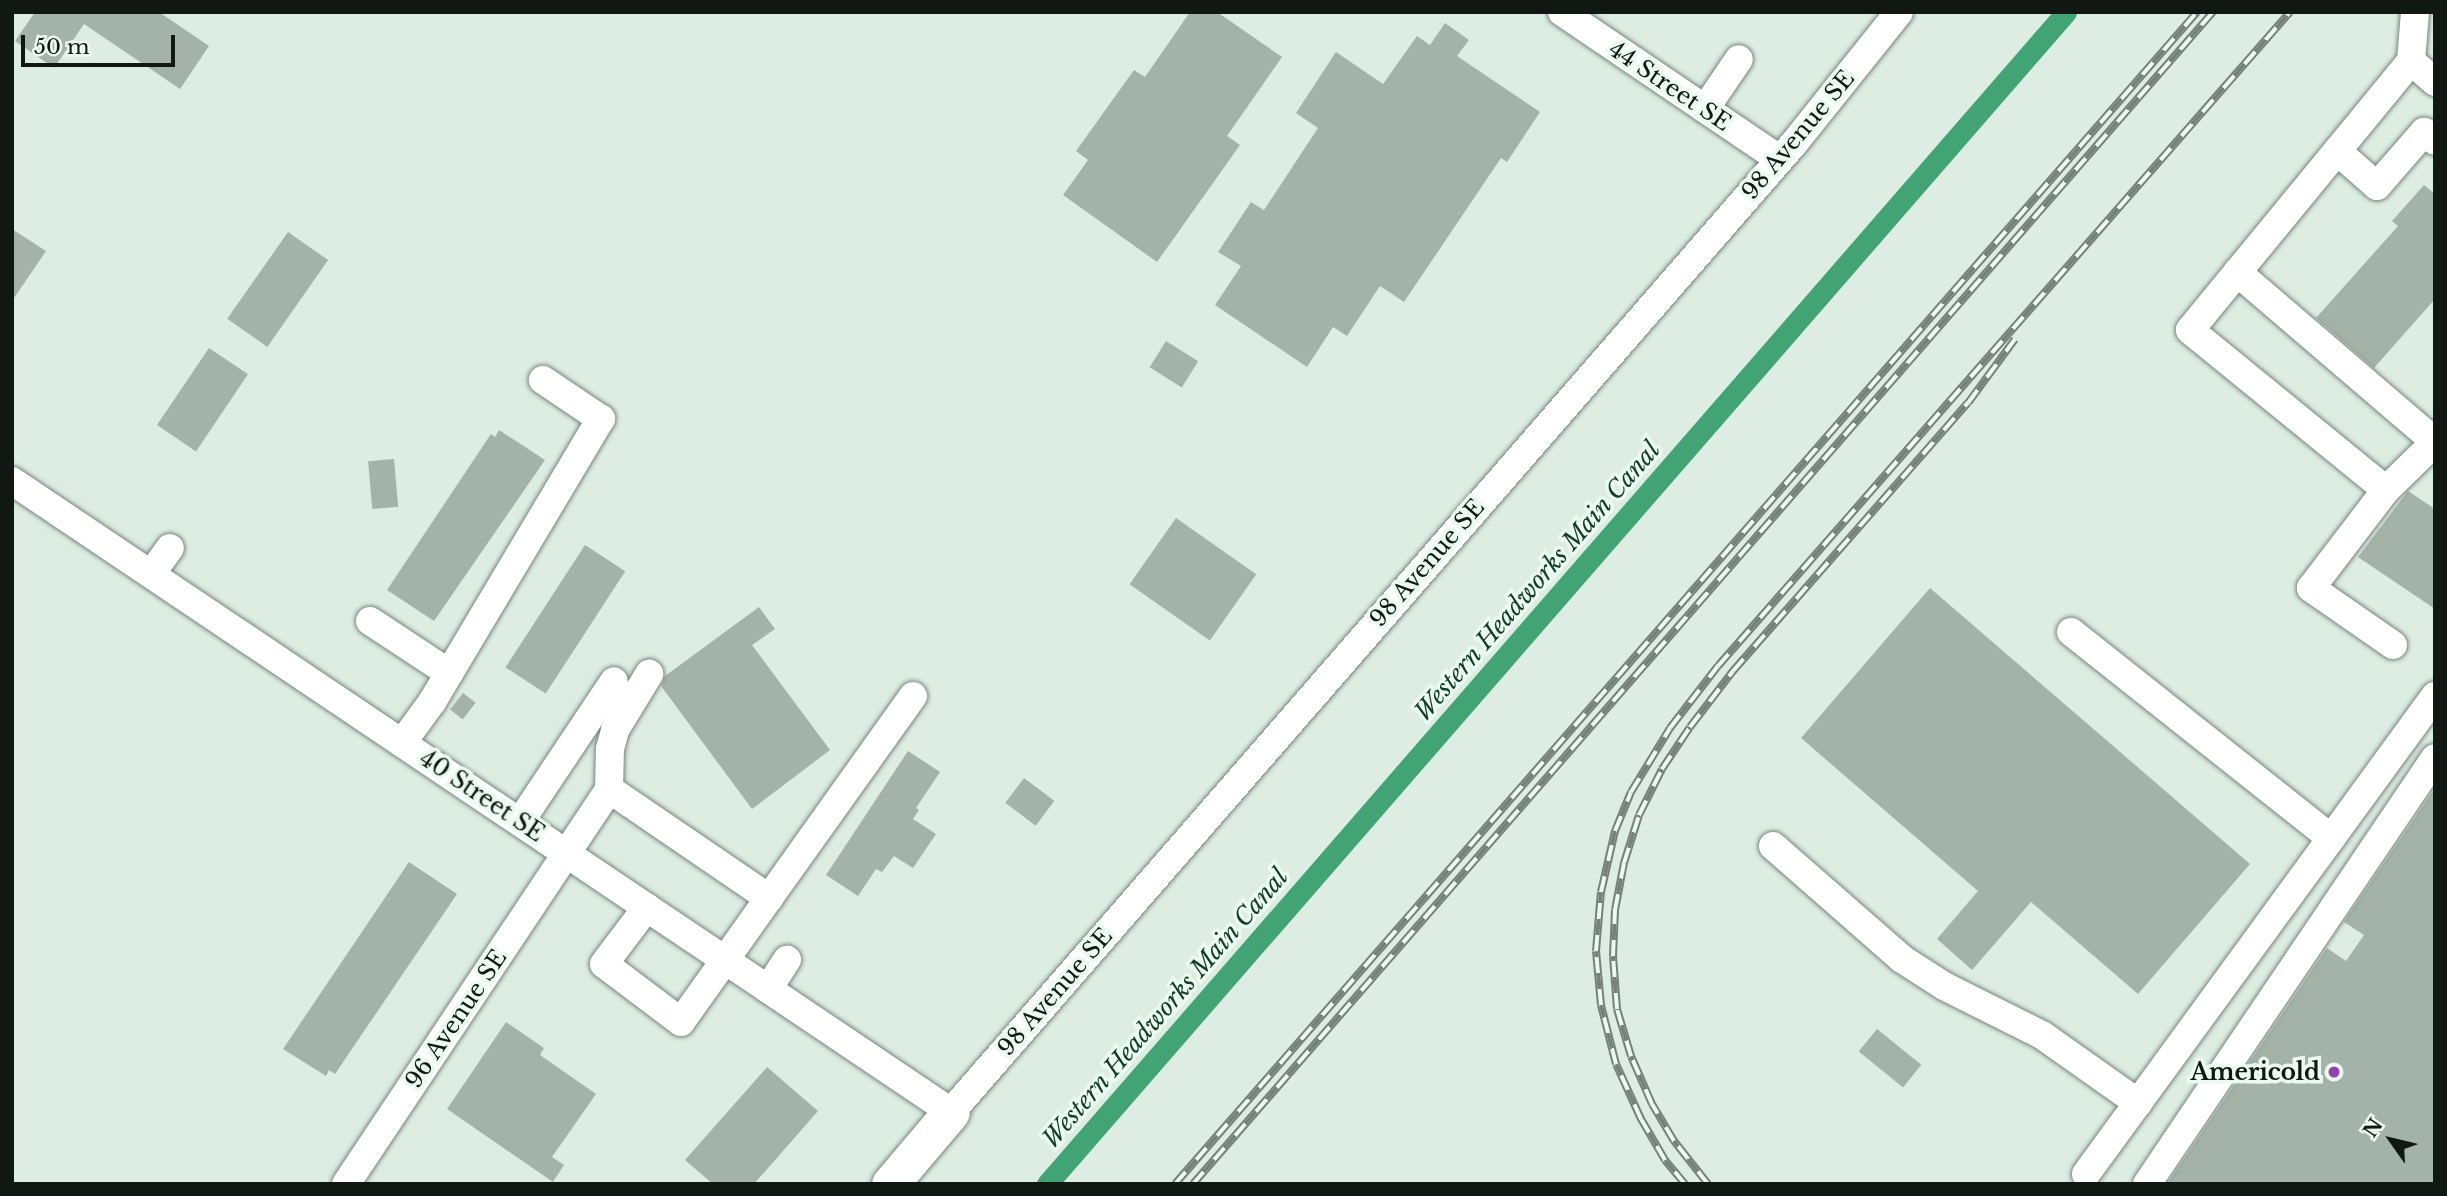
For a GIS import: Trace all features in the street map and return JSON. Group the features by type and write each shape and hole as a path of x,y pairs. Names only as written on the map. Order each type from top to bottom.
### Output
{"main road":[{"path":"890,1184 951,1112"}],"street":[{"name":"44 Street SE","path":"1562,12 1779,159"},
{"name":"98 Avenue SE","path":"951,1112 1779,159 1899,12"},
{"path":"2386,490 2190,330 2411,61 2414,12"},
{"path":"1706,109 1739,59"},
{"path":"2411,61 2435,82"},
{"path":"2337,151 2377,186 2424,132 2435,141"},
{"path":"2238,272 2435,442 2386,490 2311,588 2393,645"},
{"path":"402,743 449,673 601,419 543,380"},
{"name":"40 Street SE","path":"12,481 951,1112"},
{"path":"151,574 170,548"},
{"path":"370,621 449,673"},
{"path":"2071,632 2331,838"},
{"path":"649,674 615,730 610,749 609,789 769,898"},
{"path":"520,822 614,681"},
{"path":"647,907 604,964 681,1022 727,961 913,696"},
{"path":"2086,1174 2435,696"},
{"path":"2147,1184 2435,758"},
{"name":"96 Avenue SE","path":"346,1184 609,789"},
{"path":"1773,846 1902,959 1944,986 2042,1035 2138,1103"},
{"path":"768,989 787,960"}],"building":[{"path":"35,12 159,12 209,46 180,89 84,24 54,68 15,41"},
{"path":"1190,12 1217,12 1282,57 1227,136 1240,145 1157,262 1063,195 1088,160 1076,151 1134,70 1145,77"},
{"path":"1445,23 1469,40 1457,56 1540,112 1507,162 1501,158 1404,302 1380,286 1347,336 1333,327 1307,367 1215,305 1241,266 1218,252 1251,202 1264,210 1318,128 1296,113 1336,52 1383,84 1417,36 1430,45"},
{"path":"2424,185 2435,194 2435,299 2374,368 2316,318 2398,226 2392,221"},
{"path":"12,229 46,251 12,301"},
{"path":"288,232 328,260 267,347 227,319"},
{"path":"1166,341 1198,361 1182,387 1150,367"},
{"path":"209,348 248,374 196,451 157,425"},
{"path":"499,430 545,460 434,621 387,590 491,434 495,437"},
{"path":"394,459 398,507 372,509 368,461"},
{"path":"2408,491 2435,509 2435,609 2358,557"},
{"path":"1176,518 1256,574 1210,641 1130,584"},
{"path":"585,545 625,571 546,694 505,667"},
{"path":"1930,588 2250,864 2138,994 2031,902 1972,970 1937,939 1978,891 1801,738"},
{"path":"759,607 775,629 752,645 830,750 752,809 661,686 665,676"},
{"path":"463,693 476,703 463,719 450,710"},
{"path":"908,751 940,772 916,808 919,810 913,819 936,834 913,868 894,856 882,872 876,869 858,896 826,875"},
{"path":"1024,778 1054,801 1036,826 1005,803"},
{"name":"Americold","path":"2435,788 2435,1184 2167,1184 2327,948 2346,961 2364,935 2344,922"},
{"path":"409,862 457,894 335,1074 329,1070 326,1076 283,1049"},
{"path":"506,1022 544,1048 540,1055 596,1094 552,1157 564,1165 553,1182 447,1109"},
{"path":"1877,1029 1921,1065 1903,1087 1859,1052"},
{"path":"767,1067 818,1111 754,1184 713,1184 685,1160"}],"waterway":[{"name":"Western Headworks Main Canal","path":"1047,1184 2066,12"}],"railway":[{"path":"1175,1184 2197,12"},
{"path":"1193,1184 2213,12"},
{"path":"1685,1184 1665,1160 1641,1119 1616,1064 1601,1005 1596,951 1601,892 1615,831 1631,792 1670,728 1718,666 2290,12"},
{"path":"1708,1184 1674,1141 1652,1104 1631,1056 1617,1009 1613,956 1615,910 1624,863 1639,815 1662,769 1733,671 1968,403 2015,339"}],"place":[{"name":"Americold","path":"2334,1072"}]}
